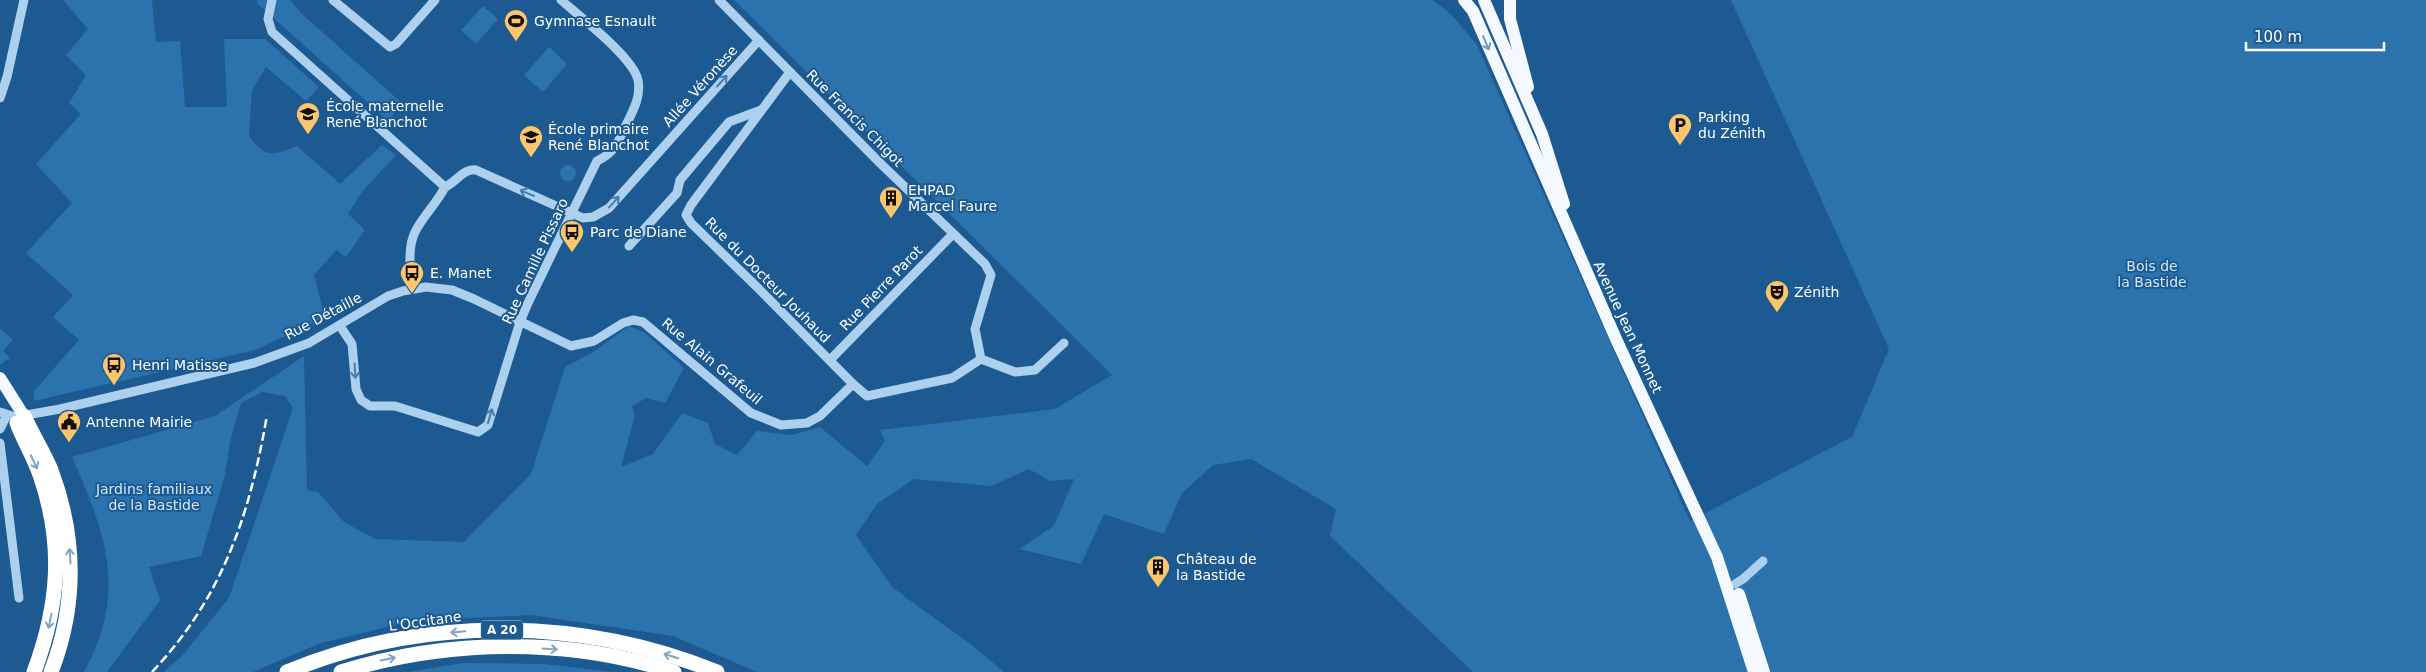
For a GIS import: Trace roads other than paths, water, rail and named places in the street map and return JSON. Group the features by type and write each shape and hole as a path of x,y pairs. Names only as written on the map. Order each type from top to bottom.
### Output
{"highway":[{"path":"11,415 40,474 55,537 57,573 53,607 49,629 34,672"},
{"path":"11,415 50,469 61,500 68,533 71,570 69,605 64,633 51,672"},
{"name":"L'Occitane","path":"288,672 347,651 429,634 477,630 537,630 586,636 654,651 717,672"},
{"name":"A 20","path":"341,672 417,654 485,647 528,647 605,655 674,672"}],"main road":[{"name":"Avenue Jean Monnet","path":"1464,0 1473,11 1612,331 1702,520 1733,601 1754,672"},
{"name":"Avenue Jean Monnet","path":"1484,0 1542,134 1567,213 1622,336 1700,499 1736,584 1764,672"},
{"path":"1510,0 1510,19 1542,134"},
{"path":"0,378 11,415"},
{"path":"0,391 11,415"}],"street":[{"path":"0,98 7,76 24,0"},
{"path":"272,0 268,19 272,32 445,187 438,202 414,234 410,248 413,289"},
{"path":"333,0 384,45 390,47 396,44 435,0"},
{"name":"Rue Camille Pissaro","path":"340,326 352,344 358,396 361,400 370,406 395,406 478,432 488,425 520,322 597,162 611,154 636,104 638,79 626,58 561,0"},
{"name":"Rue Francis Chigot","path":"720,0 952,235 985,264 991,275 975,329 981,359"},
{"name":"Allée Véronèse","path":"445,187 454,183 465,172 476,170 583,218 593,217 609,208 759,40"},
{"name":"Rue du Docteur Jouhaud","path":"790,72 696,198 686,215 691,223 830,360"},
{"path":"629,246 677,193 680,180 729,122 761,110"},
{"name":"Rue Pierre Parot","path":"830,360 952,235"},
{"name":"Rue Détaille","path":"11,415 123,396 254,363 309,343 388,296 413,289 426,287 452,290 520,322"},
{"name":"Rue Alain Grafeuil","path":"520,322 571,346 594,341 623,323 633,320 643,322 751,413 781,425 807,423 820,416 853,384"},
{"path":"830,360 867,396 952,378 981,359 1015,372 1035,370 1064,343"},
{"path":"0,429 11,415"},
{"path":"0,443 19,598"},
{"path":"1736,584 1744,580 1763,561"}],"railway":[{"path":"152,672 177,643 198,614 230,552 252,486 267,415"}],"place":[{"name":"Gymnase Esnault","path":"516,42"},
{"name":"École maternelle René Blanchot","path":"308,135"},
{"name":"Parking du Zénith","path":"1680,146"},
{"name":"École primaire René Blanchot","path":"531,158"},
{"name":"EHPAD Marcel Faure","path":"891,219"},
{"name":"Parc de Diane","path":"572,253"},
{"name":"E. Manet","path":"412,294"},
{"name":"Zénith","path":"1777,313"},
{"name":"Henri Matisse","path":"114,386"},
{"name":"Antenne Mairie","path":"69,443"},
{"name":"Château de la Bastide","path":"1158,588"}],"park label":[{"name":"Bois de la Bastide","path":"2152,274"},
{"name":"Jardins familiaux de la Bastide","path":"154,498"}]}
